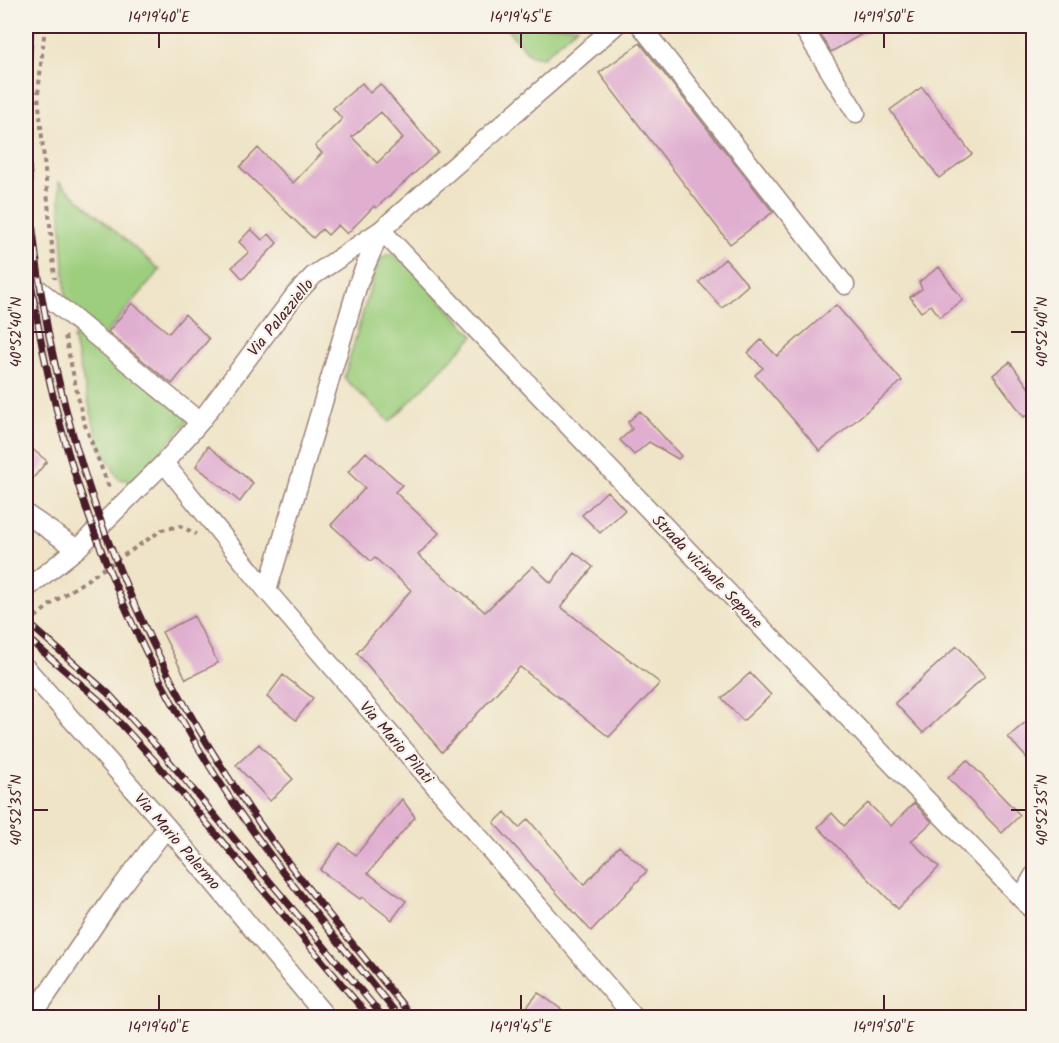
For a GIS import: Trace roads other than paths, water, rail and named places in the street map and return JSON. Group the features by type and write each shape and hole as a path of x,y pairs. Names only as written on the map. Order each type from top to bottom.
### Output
{"street":[{"name":"Via Palazziello","path":"26,589 77,549 164,463 200,422 295,295 314,275 381,230 615,26"},
{"path":"641,26 845,285"},
{"path":"802,26 856,113"},
{"path":"267,591 359,281 381,230"},
{"name":"Strada vicinale Sepone","path":"381,230 1034,912"},
{"path":"26,279 200,422"},
{"name":"Via Mario Pilati","path":"164,463 267,591 635,1017"},
{"path":"26,514 77,549"},
{"name":"Via Mario Palermo","path":"28,661 327,1017"},
{"path":"31,1017 110,902 167,827"},
{"path":"1021,898 1034,875"}],"railway":[{"path":"31,26 27,126 33,227 47,327 70,426 101,522 140,616 186,706 238,792 301,879 413,1018"},
{"path":"26,240 36,315 51,388 71,460 94,531 122,601 154,668 190,734 250,827 400,1018"},
{"path":"26,621 109,694 160,750 384,1018"},
{"path":"26,637 99,700 154,760 370,1018"}]}
